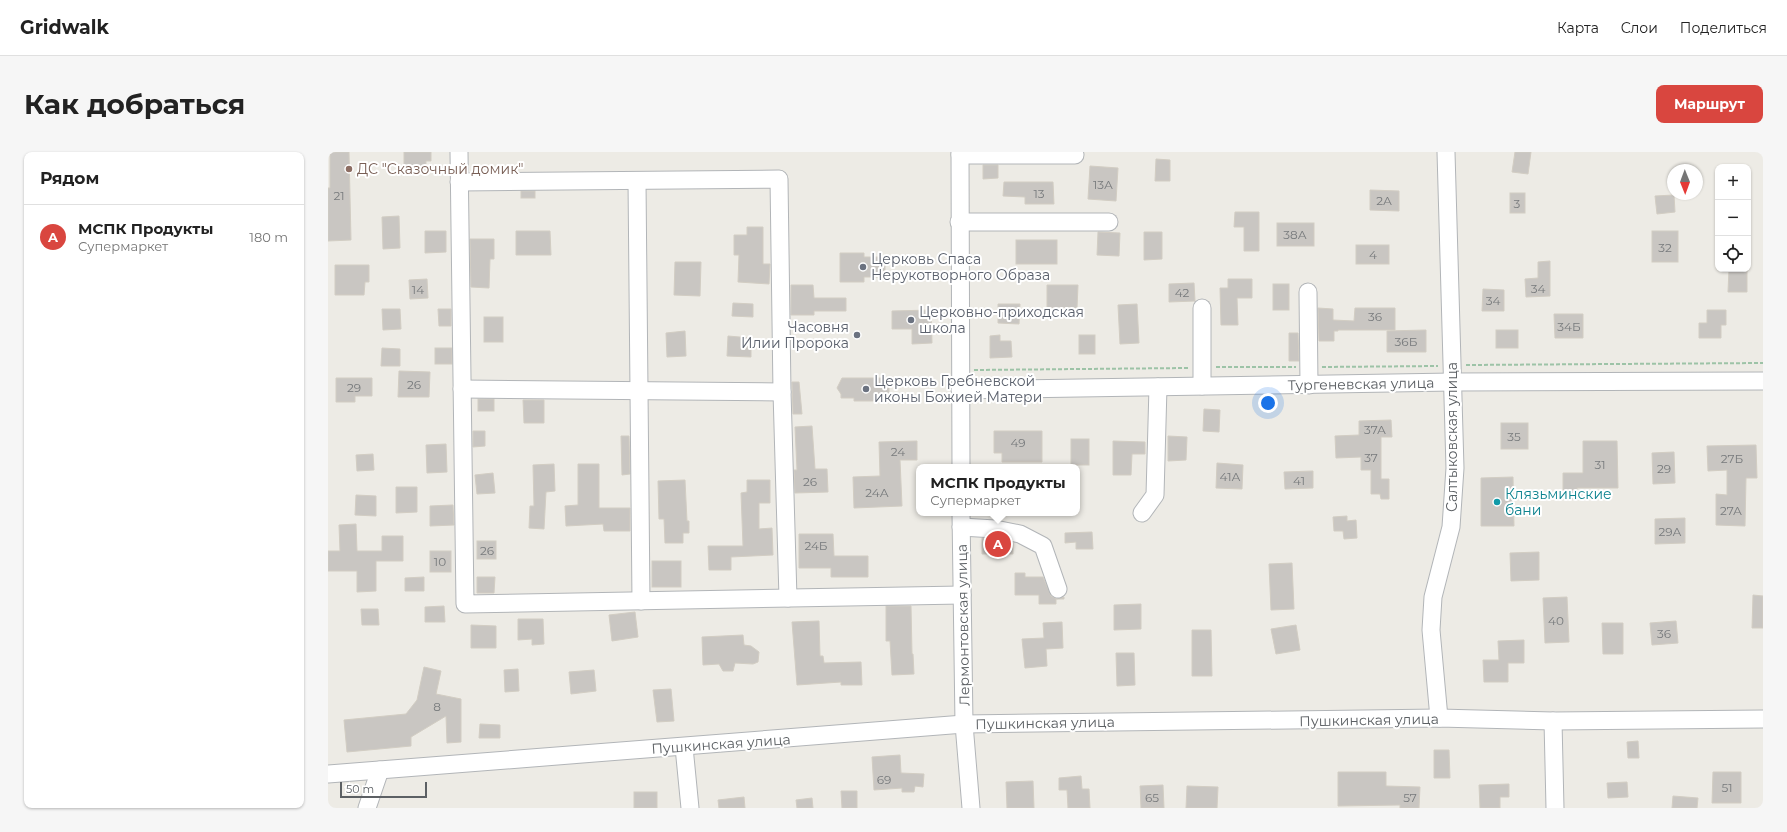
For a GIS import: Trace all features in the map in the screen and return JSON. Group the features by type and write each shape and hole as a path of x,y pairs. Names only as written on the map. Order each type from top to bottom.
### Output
{"street":[{"path":"459,152 465,604 962,594"},
{"name":"Салтыковская улица","path":"1439,718 1431,630 1433,597 1451,526 1455,468 1446,152"},
{"path":"960,464 960,153 1075,155"},
{"path":"459,182 779,179 782,392 788,598"},
{"path":"637,181 640,600"},
{"path":"959,222 1109,222"},
{"path":"1308,292 1309,385"},
{"path":"1202,308 1202,386"},
{"name":"Тургеневская улица","path":"960,390 1309,385 1453,374 1763,381"},
{"path":"1142,513 1155,495 1158,387"},
{"path":"462,389 782,392"},
{"path":"961,520 1020,534 1042,546 1058,589"},
{"name":"Лермонтовская улица","path":"961,520 964,724 971,808"},
{"name":"Пушкинская улица","path":"328,774 964,724 1439,718 1553,721 1763,719"},
{"path":"1553,721 1555,808"},
{"path":"684,747 690,808"},
{"path":"367,808 380,770"}],"path":[{"path":"967,370 1309,367 1453,374 1763,363"}],"building":[{"path":"330,152 349,152 351,240 328,241"},
{"path":"404,152 431,152 431,161 426,161 426,169 404,169"},
{"path":"1515,152 1531,152 1528,174 1512,172"},
{"path":"1156,159 1170,160 1170,181 1155,181"},
{"path":"983,165 998,165 998,178 983,179"},
{"path":"1090,166 1118,168 1116,201 1088,199"},
{"path":"1004,182 1053,182 1054,204 1025,204 1025,197 1003,196"},
{"path":"1370,190 1399,191 1399,211 1370,210"},
{"path":"521,191 535,191 535,198 521,198"},
{"path":"1510,193 1525,193 1525,213 1510,213"},
{"path":"1667,195 1667,200 1674,200 1675,212 1657,214 1655,196"},
{"path":"1235,212 1259,212 1259,251 1244,251 1244,227 1234,227"},
{"path":"399,216 400,248 383,249 382,217"},
{"path":"1277,223 1314,223 1314,246 1277,246"},
{"path":"747,227 763,227 763,264 770,264 769,284 738,282 739,255 734,255 734,235 747,235"},
{"path":"425,231 446,231 446,252 425,253"},
{"path":"516,231 550,231 551,255 516,255"},
{"path":"1652,231 1678,231 1678,262 1652,262"},
{"path":"1098,232 1120,233 1119,256 1097,255"},
{"path":"1144,232 1162,232 1162,259 1144,260"},
{"path":"470,239 494,239 494,259 490,259 489,288 471,287"},
{"path":"1016,240 1057,240 1057,264 1016,264"},
{"path":"1356,245 1389,245 1389,264 1356,264"},
{"name":"Церковь Спаса Нерукотворного Образа","path":"840,253 864,253 864,257 885,257 885,277 864,277 864,282 840,282"},
{"path":"1550,261 1550,296 1526,297 1525,279 1538,278 1538,262"},
{"path":"675,262 701,262 700,296 674,295"},
{"path":"335,265 369,265 369,282 365,282 364,295 335,295"},
{"path":"1729,272 1747,272 1747,292 1728,292"},
{"path":"427,279 428,298 410,299 409,280"},
{"path":"1228,279 1252,279 1252,298 1237,298 1238,325 1221,325 1220,288 1228,288"},
{"path":"1194,283 1195,301 1169,302 1169,284"},
{"path":"1273,284 1289,284 1289,310 1273,310"},
{"path":"791,285 813,285 814,298 846,298 846,311 814,311 814,315 791,315"},
{"path":"1047,285 1078,285 1077,308 1047,308"},
{"path":"1483,289 1504,290 1504,311 1482,311"},
{"path":"733,303 753,304 753,317 732,316"},
{"path":"998,304 1020,304 1019,324 998,323"},
{"path":"1137,304 1139,343 1120,344 1118,305"},
{"path":"1318,308 1333,309 1333,320 1354,321 1355,308 1395,308 1395,330 1338,330 1334,331 1334,341 1319,341"},
{"path":"382,309 400,309 401,329 383,330"},
{"path":"438,309 451,309 451,326 439,326"},
{"name":"Церковно-приходская школа","path":"931,310 932,343 912,344 912,329 892,329 892,311"},
{"path":"1707,310 1726,310 1726,325 1721,325 1721,338 1699,338 1699,323 1707,323"},
{"path":"1554,314 1583,314 1583,338 1555,338"},
{"path":"484,317 503,317 503,342 484,342"},
{"path":"1426,330 1426,352 1387,352 1387,331"},
{"path":"1496,330 1518,330 1518,348 1496,348"},
{"path":"685,331 686,356 667,357 666,333"},
{"path":"1289,333 1298,333 1299,361 1289,361"},
{"path":"1000,335 1000,341 1011,341 1012,357 990,358 990,336"},
{"path":"1079,335 1095,335 1095,354 1079,354"},
{"path":"728,336 751,338 751,357 727,356"},
{"path":"382,348 400,349 400,366 381,366"},
{"path":"435,348 452,348 452,364 435,364"},
{"path":"399,371 430,372 429,397 398,397"},
{"path":"336,378 372,378 372,396 355,396 355,402 336,402"},
{"name":"Церковь Гребневской иконы Божией Матери","path":"842,378 889,378 889,398 877,398 877,401 854,401 854,398 841,398 841,394 837,388"},
{"path":"792,382 799,382 802,414 793,414"},
{"path":"478,399 494,399 494,411 478,411"},
{"path":"523,400 544,400 544,423 524,423"},
{"path":"1204,409 1220,410 1219,432 1203,431"},
{"path":"1391,420 1392,437 1381,437 1381,479 1389,479 1389,499 1381,499 1380,494 1371,494 1371,470 1361,470 1361,457 1336,458 1335,436 1359,435 1359,421"},
{"path":"1501,423 1528,423 1528,449 1501,449"},
{"path":"812,426 815,469 827,469 828,492 795,493 794,470 797,470 795,427"},
{"path":"473,431 485,431 485,446 473,447"},
{"path":"994,431 1042,431 1042,462 1002,462 1002,453 994,453"},
{"path":"621,436 629,436 630,474 622,475"},
{"path":"1168,436 1187,437 1186,460 1168,461"},
{"path":"1071,439 1089,439 1089,465 1071,464"},
{"path":"917,441 917,460 900,460 902,506 854,508 853,477 880,476 879,442"},
{"path":"1113,441 1145,442 1145,454 1132,454 1131,475 1113,475"},
{"path":"1583,441 1617,441 1618,488 1577,488 1578,499 1563,499 1563,473 1583,473"},
{"path":"446,444 447,472 427,473 426,445"},
{"path":"1756,445 1757,478 1746,478 1745,526 1716,525 1716,494 1727,495 1727,470 1708,471 1707,446"},
{"path":"1674,452 1675,483 1653,484 1652,453"},
{"path":"373,454 374,470 357,471 356,455"},
{"path":"1217,463 1243,465 1242,489 1216,488"},
{"path":"554,464 555,491 546,492 544,529 529,528 530,506 534,506 533,465"},
{"path":"578,464 599,464 599,508 630,508 630,531 604,531 603,524 566,526 565,506 578,505"},
{"path":"1313,471 1313,488 1285,489 1284,472"},
{"path":"493,473 495,493 477,494 475,475"},
{"name":"Клязьминские бани","path":"1513,477 1514,526 1481,526 1481,478"},
{"path":"685,480 689,533 683,533 683,543 665,543 664,519 659,519 658,481"},
{"path":"747,480 770,480 770,503 759,503 759,529 772,528 773,555 731,557 731,570 709,570 708,546 743,546 741,493 747,492"},
{"path":"396,487 417,487 417,512 396,513"},
{"path":"356,495 376,496 376,516 355,515"},
{"path":"453,505 454,525 430,526 430,506"},
{"path":"1347,516 1347,521 1356,520 1357,538 1344,539 1343,531 1334,531 1333,517"},
{"path":"1685,518 1685,543 1655,544 1655,519"},
{"path":"356,524 357,551 382,551 382,536 403,536 403,561 376,561 376,591 357,592 357,571 328,571 328,551 340,551 339,525"},
{"path":"1092,532 1093,549 1076,549 1076,542 1065,543 1065,533"},
{"path":"799,534 833,534 834,556 868,556 868,577 831,577 831,568 799,568"},
{"path":"982,538 1013,543 1013,554 982,554"},
{"path":"477,541 496,541 496,559 477,559"},
{"path":"430,551 451,551 451,572 430,572"},
{"path":"1539,552 1539,580 1511,581 1510,553"},
{"path":"652,561 681,561 681,587 652,587"},
{"path":"1292,563 1294,609 1271,610 1269,564"},
{"path":"1015,573 1025,573 1025,577 1043,577 1051,596 1057,599 1056,604 1039,604 1039,595 1015,595"},
{"path":"424,577 424,591 405,591 405,578"},
{"path":"477,577 495,577 494,593 477,593"},
{"path":"1753,595 1763,596 1763,628 1752,628"},
{"path":"1567,597 1569,642 1545,643 1543,598"},
{"path":"1141,604 1141,629 1114,630 1114,605"},
{"path":"444,606 445,622 425,622 425,607"},
{"path":"886,606 911,606 914,674 892,675 890,641 886,641"},
{"path":"361,609 378,609 379,625 362,625"},
{"path":"635,612 638,637 612,641 609,615"},
{"path":"518,619 543,619 544,644 532,645 532,639 518,640"},
{"path":"819,621 820,656 823,656 824,663 861,662 862,685 841,685 841,682 797,685 792,622"},
{"path":"1676,621 1678,643 1652,645 1650,623"},
{"path":"1062,622 1063,648 1046,649 1047,666 1025,668 1022,639 1044,638 1043,623"},
{"path":"1602,623 1623,623 1623,654 1603,654"},
{"path":"471,625 496,626 496,648 471,648"},
{"path":"1296,625 1300,650 1276,654 1271,629"},
{"path":"1192,630 1211,630 1212,676 1192,676"},
{"path":"743,635 744,645 751,646 759,652 758,662 753,664 735,663 733,671 723,671 719,664 703,665 702,637"},
{"path":"1524,640 1524,663 1508,663 1508,682 1484,682 1483,660 1499,660 1498,641"},
{"path":"1116,653 1134,653 1135,685 1117,686"},
{"path":"424,667 441,671 436,694 461,699 461,742 447,743 446,716 411,737 411,746 347,752 344,720 406,714 417,700"},
{"path":"518,669 519,691 505,692 504,670"},
{"path":"594,670 596,691 571,694 569,672"},
{"path":"671,689 674,721 657,722 653,690"},
{"path":"480,724 500,725 500,738 479,738"},
{"path":"1638,741 1639,758 1628,758 1627,742"},
{"path":"1434,750 1449,750 1450,778 1434,778"},
{"path":"900,755 901,773 924,774 923,787 915,786 914,792 902,792 902,788 874,790 872,757"},
{"path":"1338,772 1386,772 1386,786 1420,787 1419,808 1400,808 1400,805 1338,806"},
{"path":"1713,772 1741,772 1741,803 1712,803"},
{"path":"1081,776 1082,789 1089,789 1090,808 1068,808 1067,790 1059,790 1059,778"},
{"path":"1033,781 1034,808 1007,808 1006,782"},
{"path":"1627,782 1628,797 1608,798 1607,783"},
{"path":"1509,784 1509,797 1500,797 1500,808 1480,808 1479,785"},
{"path":"1163,785 1164,808 1141,808 1140,786"},
{"path":"1187,786 1218,787 1217,808 1186,808"},
{"path":"841,791 857,791 857,808 842,808"},
{"path":"634,792 657,792 657,808 634,808"},
{"path":"1673,796 1698,798 1697,808 1672,808"},
{"path":"744,797 745,808 719,808 718,800"},
{"path":"812,798 813,808 797,808 796,800"}],"place":[{"name":"ДС \"Сказочный домик\"","path":"349,169"},
{"name":"Церковь Спаса Нерукотворного Образа","path":"863,267"},
{"name":"Церковно-приходская школа","path":"911,320"},
{"name":"Часовня Илии Пророка","path":"857,335"},
{"name":"Церковь Гребневской иконы Божией Матери","path":"866,389"},
{"name":"Клязьминские бани","path":"1497,502"},
{"name":"МСПК Продукты","path":"998,544"}]}
